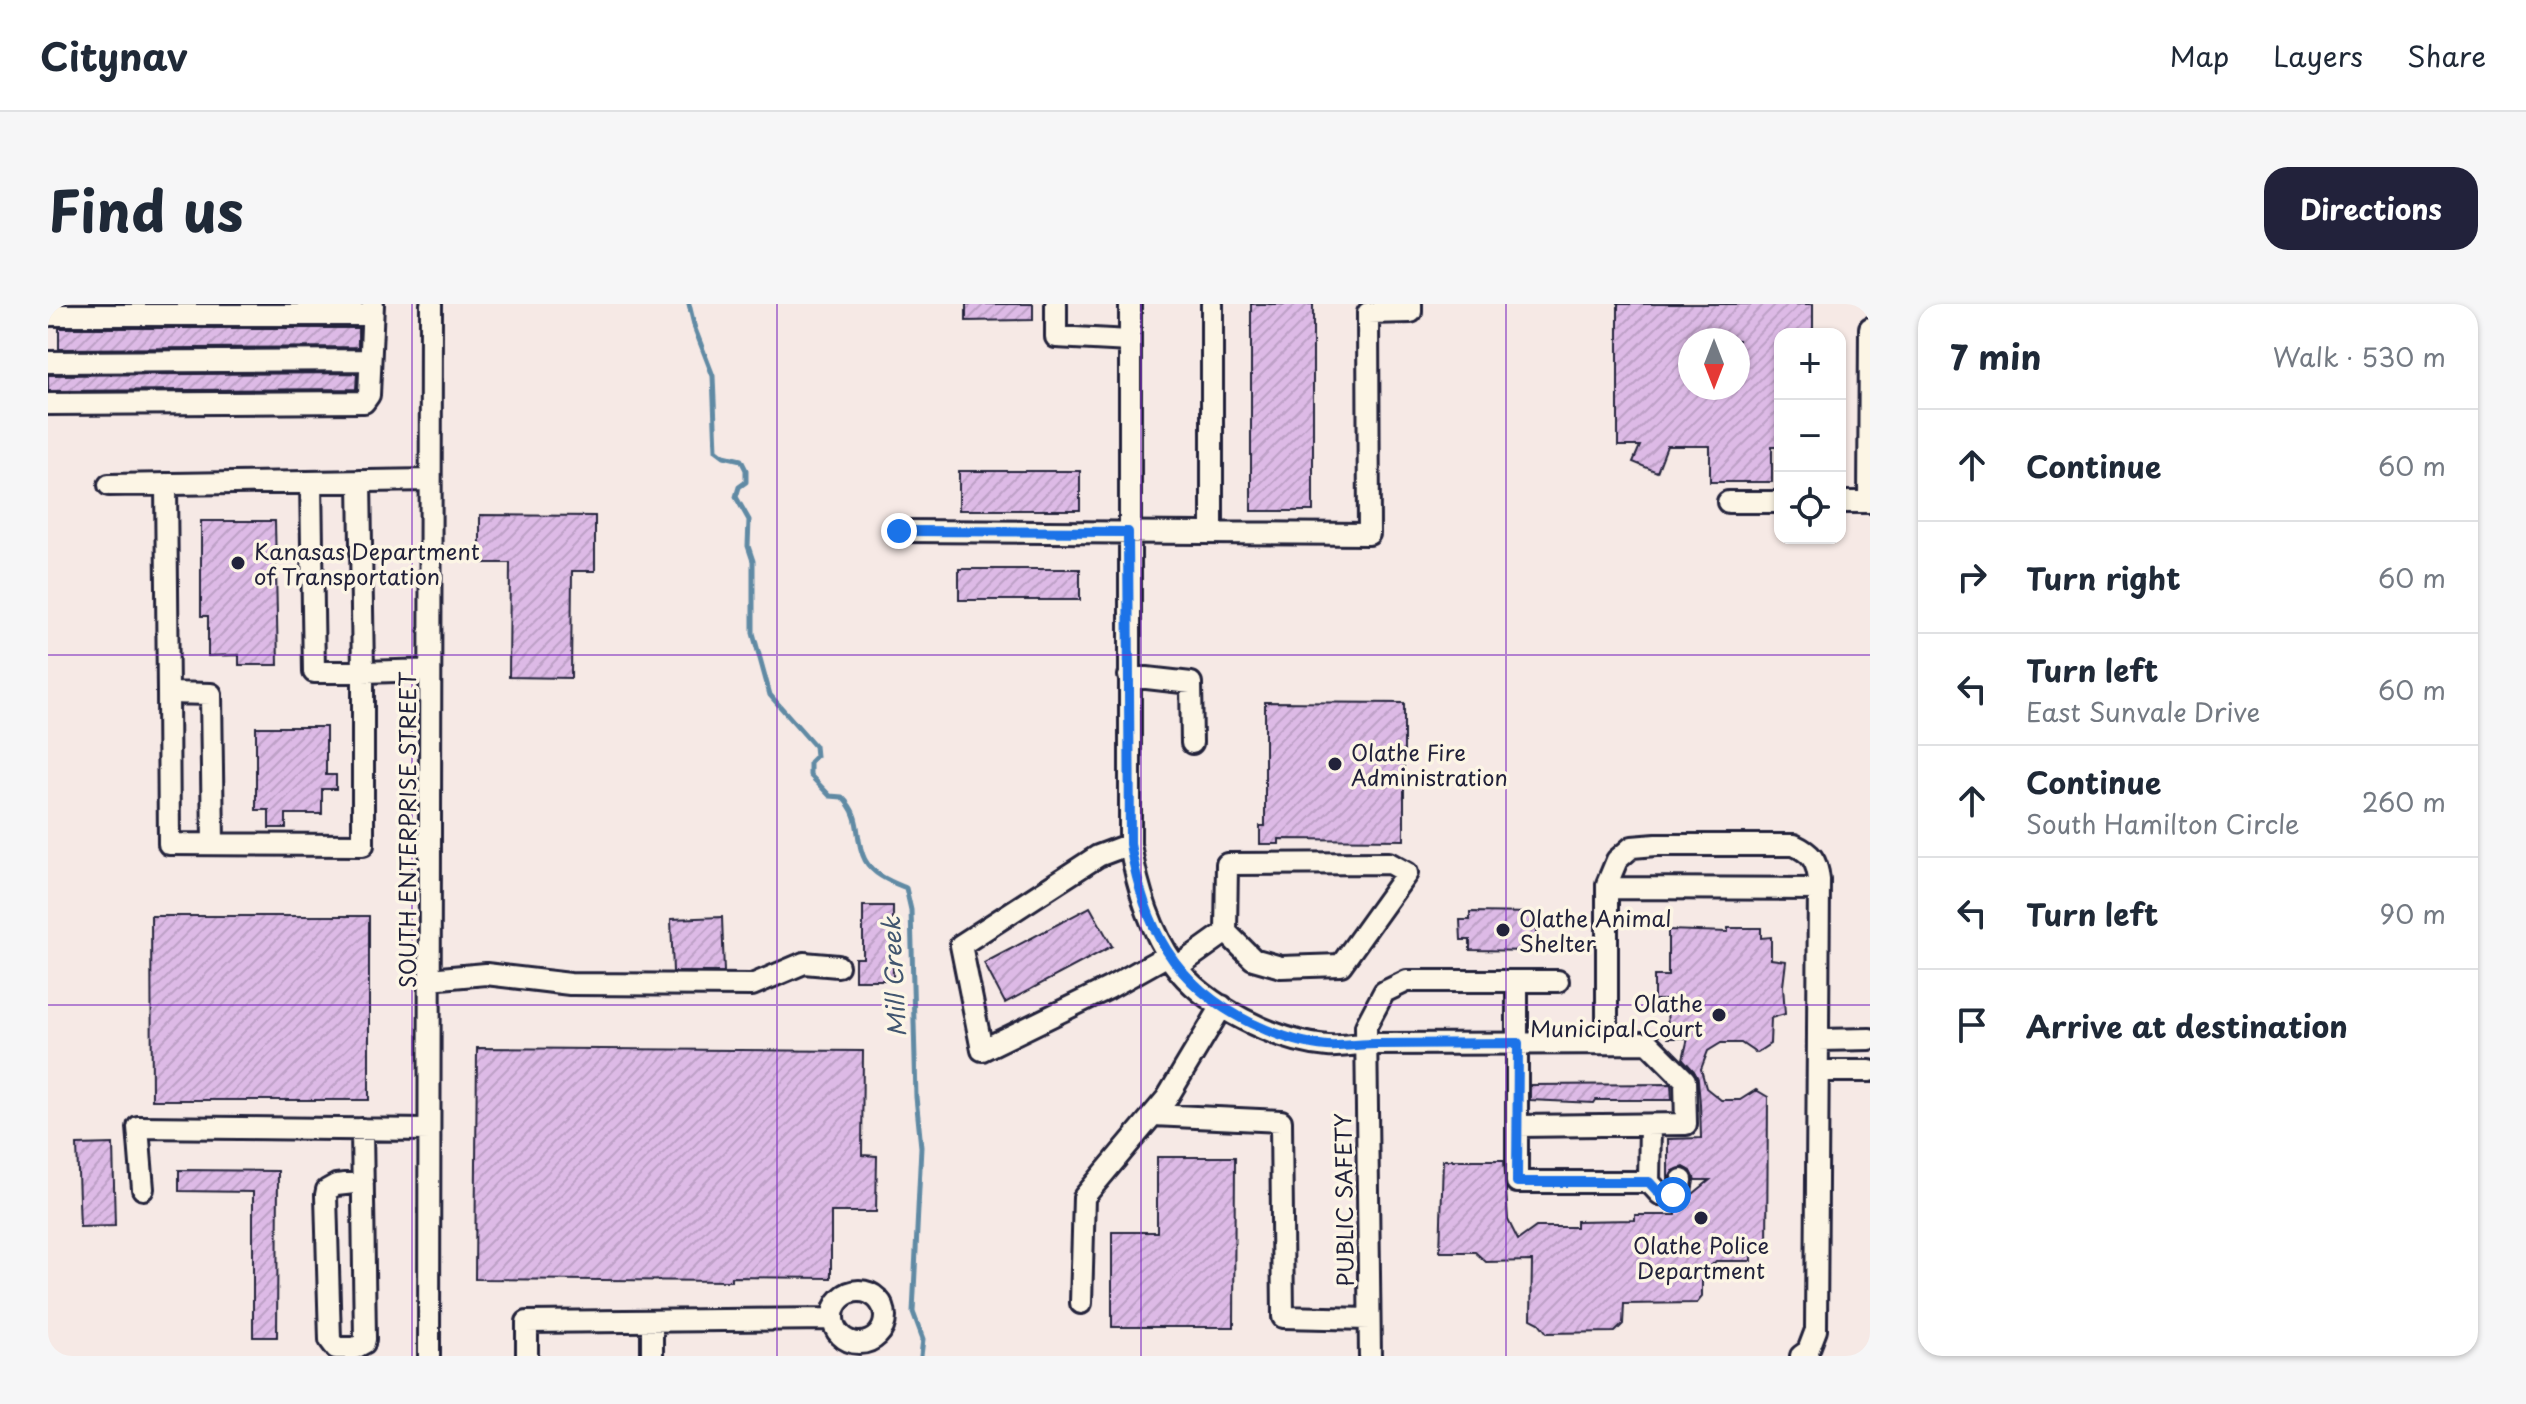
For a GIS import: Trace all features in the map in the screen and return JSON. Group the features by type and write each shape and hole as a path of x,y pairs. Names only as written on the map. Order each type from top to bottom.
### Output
{"street":[{"path":"48,404 364,402 369,395 373,310 48,313 50,304"},
{"name":"SOUTH ENTERPRISE STREET","path":"429,1356 431,304"},
{"path":"1056,304 1056,337 1130,341"},
{"path":"1130,304 1130,844 1146,910 1172,961 1199,990 1266,1030 1328,1046 1648,1043 1685,1080 1686,1124 1517,1126"},
{"path":"1212,304 1212,533"},
{"path":"899,531 1369,534 1368,313 1411,312 1411,304"},
{"path":"1846,502 1869,502 1870,328"},
{"path":"48,362 370,360"},
{"path":"109,485 430,480"},
{"path":"166,484 169,844 363,845 360,481"},
{"path":"311,482 314,672 430,670"},
{"path":"1728,502 1774,502"},
{"path":"1129,676 1191,683 1192,743"},
{"path":"168,693 211,694 213,844"},
{"path":"1130,844 1098,856 961,945 982,1050 1172,961 1226,932"},
{"path":"1607,1043 1607,888 1617,860 1632,847 1794,845 1811,853 1818,868 1819,889 1816,1330 1808,1351 1801,1356"},
{"path":"1389,863 1407,873 1341,965 1281,967 1253,959 1226,932 1227,864 1389,863"},
{"path":"1607,888 1819,889"},
{"path":"429,979 486,974 570,984 752,985 804,963 838,966"},
{"name":"PUBLIC SAFETY","path":"1370,1356 1366,1026 1384,992 1407,981 1517,981"},
{"path":"1558,981 1517,981 1517,1182 1649,1182"},
{"path":"1081,1303 1084,1197 1167,1098 1222,1006"},
{"path":"1819,1040 1870,1039"},
{"path":"1819,1071 1870,1071"},
{"path":"1153,1115 1281,1121 1283,1317 1369,1319"},
{"path":"1650,1125 1649,1182 1660,1194 1669,1195 1680,1191 1682,1180"},
{"path":"143,1189 138,1127 429,1130"},
{"path":"362,1129 363,1182 365,1339 361,1346 355,1348 336,1348 330,1340 326,1195 327,1190 336,1185 363,1182"},
{"path":"527,1356 527,1322 833,1319"},
{"path":"652,1322 652,1356"}],"building":[{"path":"966,304 1033,304 1033,320 966,321"},
{"path":"1251,304 1313,304 1313,511 1251,511"},
{"path":"1618,304 1813,304 1813,328 1774,328 1772,482 1710,482 1710,446 1667,446 1657,472 1633,462 1640,446 1618,446"},
{"path":"59,328 358,328 358,347 59,349"},
{"path":"357,373 356,389 48,391 48,375"},
{"path":"959,471 1080,471 1080,510 959,510"},
{"path":"480,515 595,516 595,571 572,571 571,678 509,677 510,563 480,563"},
{"name":"Kanasas Department of Transportation","path":"201,521 275,521 278,665 239,665 239,655 208,656 208,616 201,616"},
{"path":"959,569 1080,569 1080,600 959,600"},
{"name":"Olathe Fire Administration","path":"1265,702 1404,703 1404,840 1279,839 1279,844 1260,844 1260,826 1265,826"},
{"path":"256,727 326,727 326,775 336,775 336,789 322,789 322,814 286,814 286,828 269,828 269,810 256,810"},
{"path":"863,906 893,906 893,980 855,980 855,958 863,958"},
{"path":"1090,907 1112,946 1005,1003 984,963"},
{"name":"Olathe Animal Shelter","path":"1470,912 1536,913 1536,951 1470,950 1470,940 1461,940 1460,920 1470,920"},
{"path":"151,916 369,916 369,1100 152,1100"},
{"path":"722,917 724,972 673,972 671,919"},
{"path":"1728,928 1761,928 1761,938 1771,937 1771,959 1786,961 1783,986 1785,1014 1771,1018 1770,1044 1756,1053 1741,1043 1721,1043 1708,1051 1701,1069 1706,1088 1721,1100 1740,1100 1756,1090 1768,1097 1767,1253 1751,1253 1751,1261 1716,1261 1702,1274 1702,1297 1697,1303 1624,1304 1623,1324 1615,1332 1547,1333 1531,1319 1532,1261 1486,1262 1475,1252 1440,1252 1443,1160 1504,1160 1508,1220 1518,1240 1536,1227 1576,1227 1576,1221 1635,1220 1635,1215 1676,1215 1676,1206 1689,1200 1710,1180 1695,1180 1691,1171 1684,1167 1673,1171 1668,1180 1668,1139 1701,1138 1700,1104 1698,1079 1683,1059 1688,1038 1668,1038 1667,1000 1654,1000 1654,976 1668,976 1668,930 1728,932"},
{"path":"477,1048 863,1051 862,1155 877,1156 876,1212 831,1212 831,1278 731,1277 731,1281 475,1279"},
{"path":"1671,1084 1672,1100 1596,1100 1594,1103 1530,1100 1530,1085"},
{"path":"113,1144 115,1226 80,1227 77,1145"},
{"path":"1157,1157 1235,1157 1234,1327 1112,1327 1112,1232 1157,1232"},
{"path":"179,1170 278,1171 277,1337 253,1337 253,1192 179,1191"}],"waterway":[{"name":"Mill Creek","path":"689,304 713,376 716,450 724,456 741,460 746,470 746,482 739,487 736,497 749,520 748,546 753,561 753,633 770,695 815,746 816,756 810,762 810,775 830,796 842,797 849,805 856,820 861,851 868,865 878,874 906,888 911,910 916,1097 921,1147 913,1312 923,1339 921,1356"}],"place":[{"name":"Kanasas Department of Transportation","path":"238,563"},
{"name":"Olathe Fire Administration","path":"1335,764"},
{"name":"Olathe Animal Shelter","path":"1503,930"},
{"name":"Olathe Municipal Court","path":"1719,1015"},
{"name":"Olathe Police Department","path":"1701,1218"}],"route":[{"path":"899,531 1128,532 1130,844 1136,878 1157,936 1177,967 1199,990 1241,1018 1266,1030 1328,1046 1518,1043 1517,1182 1649,1182 1660,1194 1673,1195"}]}
